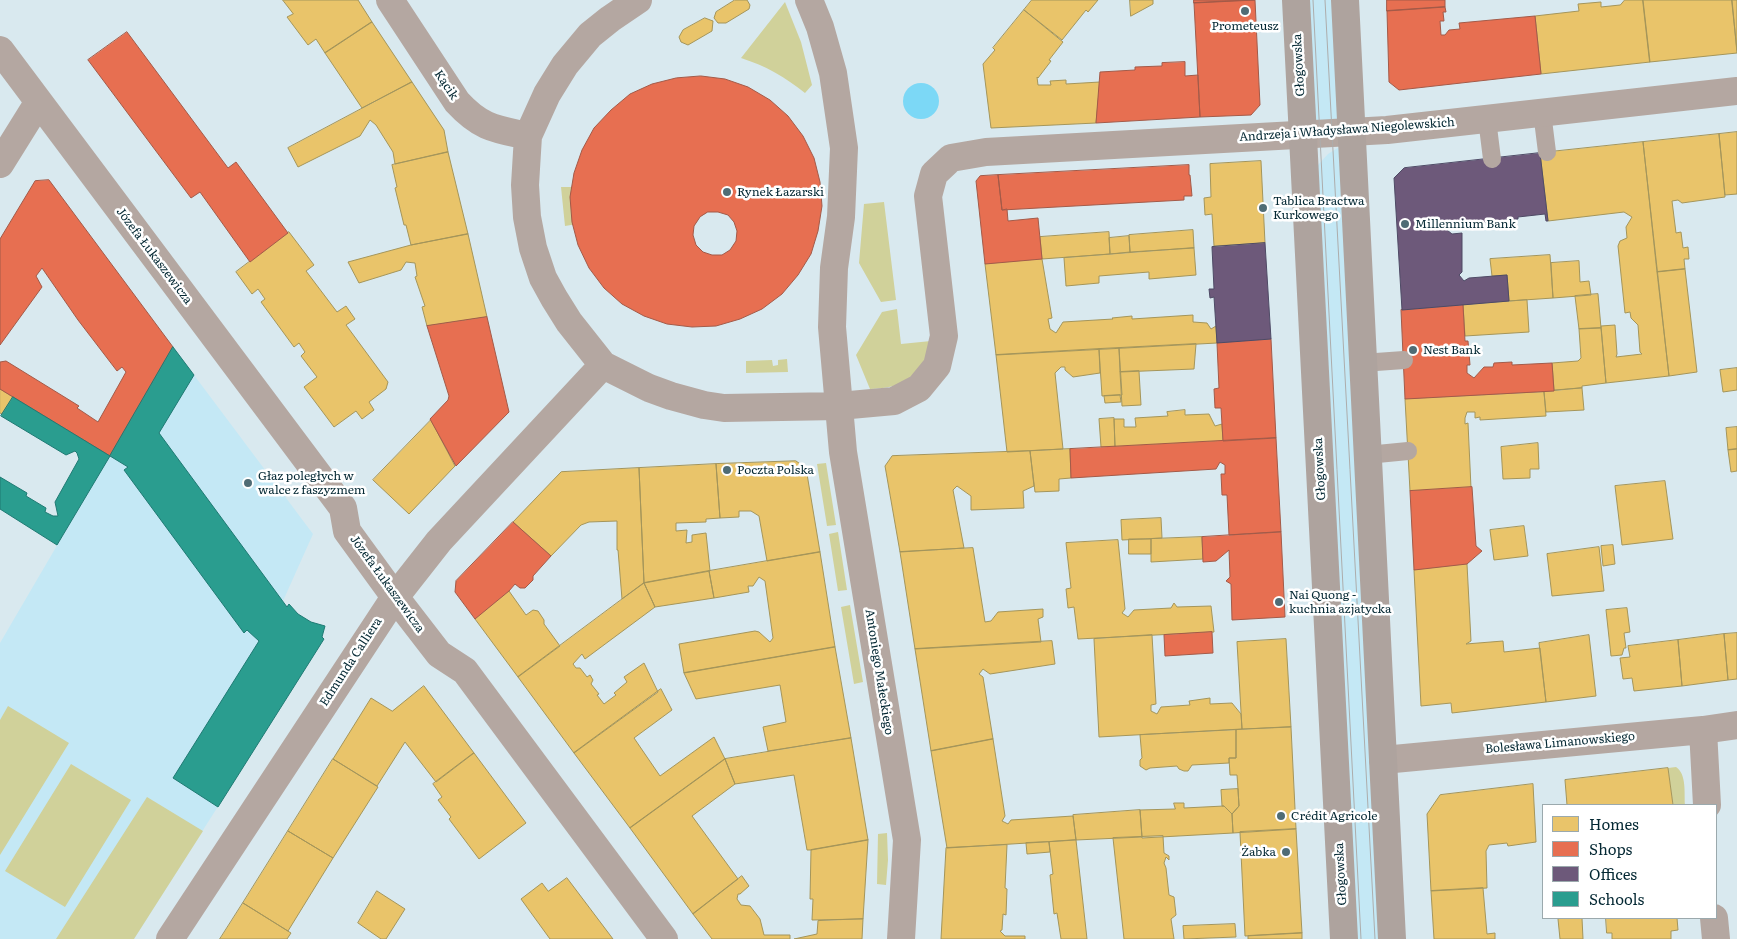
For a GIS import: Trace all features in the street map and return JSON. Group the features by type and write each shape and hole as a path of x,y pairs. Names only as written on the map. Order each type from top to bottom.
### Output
{"street":[{"name":"Kącik","path":"390,0 457,102 470,116 496,130 528,136"},
{"path":"638,0 590,35 565,65 547,94 528,136 525,185 527,218 533,248 543,278 554,298 569,322 603,365 649,388 671,396 704,405 754,409 839,406 832,327 834,268 841,217 844,148 833,73 820,27 809,0"},
{"name":"Głogowska","path":"1296,0 1344,939"},
{"path":"1345,0 1392,939"},
{"name":"Józefa Łukaszewicza","path":"0,50 343,508 347,531 438,654 465,671 664,939"},
{"name":"Andrzeja i Władysława Niegolewskich","path":"839,406 894,401 919,388 937,366 944,336 928,196 934,174 951,158 986,152 1394,129 1737,91"},
{"path":"0,164 38,103"},
{"name":"Edmunda Calliera","path":"170,939 395,596 439,541 603,365"},
{"name":"Antoniego Małeckiego","path":"839,406 844,458 906,840 901,939"},
{"name":"Bolesława Limanowskiego","path":"1383,760 1703,730 1737,725"},
{"path":"1703,730 1707,804"},
{"path":"1714,919 1716,939"}],"lane":[{"path":"1542,112 1547,152"},
{"path":"1487,119 1492,159"},
{"path":"1362,362 1404,360"},
{"path":"1367,454 1408,451"}],"shaded area":[{"path":"1307,0 1333,0 1338,120 1313,123"},
{"path":"1339,147 1381,939 1357,939 1318,165 1328,154"},
{"path":"173,347 313,534 283,601 287,606 289,604 298,614 311,622 325,626 322,637 324,639 134,939 0,939 0,643"}],"green space":[{"path":"785,2 801,42 812,85 805,93 775,72 741,58"},
{"path":"561,187 574,187 577,224 565,226"},
{"path":"884,202 896,300 881,302 859,263 864,204"},
{"path":"897,309 901,344 931,341 925,361 914,376 908,380 894,386 870,389 856,355 882,312"},
{"path":"787,359 788,372 746,373 746,361 772,360 773,366 778,365 778,360"},
{"path":"826,463 836,525 827,526 817,464"},
{"path":"838,532 847,590 838,591 829,534"},
{"path":"850,605 863,682 854,684 841,607"},
{"path":"8,706 69,743 0,855 0,720"},
{"path":"71,764 131,800 65,907 5,871"},
{"path":"1676,767 1682,774 1685,804 1673,804 1668,768"},
{"path":"147,797 203,831 134,939 56,939"},
{"path":"887,833 888,860 886,885 877,884 878,834"}],"water":[{"path":"921,83 928,84 934,88 938,94 938,108 934,114 928,118 921,119 914,118 908,114 904,108 903,101 904,94 908,88 914,84"}],"building: Homes":[{"path":"283,0 358,0 372,22 325,53 316,39 308,45 287,17 293,14"},
{"path":"735,0 747,0 750,5 749,9 726,23 718,23 714,18 716,12"},
{"path":"1032,0 1098,0 1088,12 1086,10 1062,40 1024,10"},
{"path":"1130,0 1153,0 1153,4 1131,16"},
{"path":"1625,0 1643,0 1650,62 1541,74 1535,16 1579,11 1578,4 1601,2 1601,7 1620,5"},
{"path":"1643,0 1732,0 1737,53 1650,62"},
{"path":"1732,0 1737,0 1737,50"},
{"path":"1024,10 1063,42 1049,60 1051,61 1037,77 1038,85 1051,85 1050,81 1066,80 1066,84 1100,82 1096,123 991,128 983,64 995,50 993,48"},
{"path":"705,18 713,21 712,31 688,45 681,42 679,37 683,30"},
{"path":"372,22 412,82 362,108 325,53"},
{"path":"412,82 444,130 448,152 395,164 393,152 376,125 370,120 360,136 298,167 288,148"},
{"path":"630,103 635,105 637,110 635,115 630,117 625,115 623,110 625,105"},
{"path":"1737,132 1737,194 1725,195 1719,134"},
{"path":"1719,134 1725,197 1682,203 1678,200 1672,201 1676,233 1681,232 1683,248 1688,247 1689,259 1684,259 1685,269 1657,272 1643,142"},
{"path":"1643,142 1669,376 1606,383 1601,326 1615,325 1616,357 1642,354 1640,352 1638,325 1631,318 1630,312 1625,313 1618,246 1620,241 1627,238 1626,227 1632,217 1624,212 1548,221 1540,153"},
{"path":"448,152 468,234 411,245 395,188 397,187 392,165"},
{"path":"1261,161 1265,243 1214,246 1212,214 1205,215 1204,198 1211,197 1210,164"},
{"path":"666,221 682,233 664,256 648,244"},
{"path":"1193,230 1194,248 1130,252 1129,235"},
{"path":"289,232 314,265 306,271 337,312 346,306 355,319 346,325 388,382 386,389 369,402 374,410 362,419 356,411 334,427 304,387 317,377 301,356 305,352 299,343 294,347 261,302 265,299 258,289 252,294 236,272"},
{"path":"1109,232 1110,254 1042,259 1040,237"},
{"path":"468,234 487,317 427,326 422,307 425,306 415,277 417,276 415,263 406,262 401,270 359,283 348,262 411,245"},
{"path":"1129,236 1130,252 1110,254 1109,238"},
{"path":"646,246 662,259 635,292 619,280"},
{"path":"1194,248 1196,275 1149,279 1149,272 1099,276 1099,283 1066,286 1064,258"},
{"path":"1550,255 1553,298 1509,301 1507,275 1492,276 1490,259"},
{"path":"1042,259 1052,318 1048,319 1050,329 1056,333 1063,322 1132,316 1132,319 1193,315 1193,322 1207,323 1211,329 1216,326 1217,343 996,355 985,264"},
{"path":"738,260 753,273 727,307 711,294"},
{"path":"1579,261 1580,282 1589,281 1591,295 1553,298 1551,263"},
{"path":"778,269 783,271 785,276 783,281 778,283 773,281 771,276 773,271"},
{"path":"1685,269 1697,372 1669,376 1657,272"},
{"path":"1598,294 1601,328 1579,329 1575,296"},
{"path":"710,296 725,308 715,321 700,308"},
{"path":"1527,300 1529,332 1465,336 1463,305"},
{"path":"1601,328 1606,383 1582,386 1582,388 1554,390 1552,363 1578,361 1581,358 1579,329"},
{"path":"1196,344 1194,369 1120,372 1119,348"},
{"path":"1119,348 1122,395 1102,396 1099,349"},
{"path":"1099,349 1100,373 1073,377 1065,370 1065,367 1061,367 1055,373 1063,449 1007,452 996,355"},
{"path":"1737,368 1737,390 1723,392 1720,370"},
{"path":"1139,371 1141,405 1122,406 1120,372"},
{"path":"1582,388 1584,410 1546,412 1544,392"},
{"path":"0,389 13,397 2,414 0,413"},
{"path":"1544,392 1546,416 1480,420 1480,417 1475,418 1475,412 1467,412 1465,424 1468,423 1471,488 1410,491 1405,399"},
{"path":"1120,395 1121,402 1105,403 1104,396"},
{"path":"1185,410 1185,415 1209,414 1215,426 1222,424 1223,441 1115,447 1114,419 1124,419 1124,427 1136,427 1135,418 1168,416 1167,412"},
{"path":"1114,418 1115,447 1101,447 1099,419"},
{"path":"431,420 455,466 409,514 373,480"},
{"path":"1737,427 1737,449 1728,450 1726,428"},
{"path":"1538,443 1539,469 1530,469 1530,478 1503,479 1501,447"},
{"path":"1070,449 1071,478 1059,479 1059,491 1035,492 1030,451"},
{"path":"1737,449 1737,471 1731,472 1728,450"},
{"path":"1030,451 1034,486 1023,491 1024,508 971,510 971,496 957,486 953,490 964,548 900,552 885,466 892,456"},
{"path":"796,461 806,468 820,552 767,561 759,516 751,511 739,511 739,517 720,518 716,464"},
{"path":"716,464 720,518 706,519 706,522 676,523 676,531 687,530 686,543 692,542 692,535 706,533 710,571 644,583 639,468"},
{"path":"639,468 644,583 622,599 617,550 617,521 589,522 581,525 551,556 513,522 561,472"},
{"path":"1665,481 1673,539 1622,545 1615,486"},
{"path":"1161,518 1162,538 1122,540 1121,520"},
{"path":"1524,526 1528,556 1494,560 1490,530"},
{"path":"1202,537 1203,559 1151,562 1151,539"},
{"path":"1129,539 1151,539 1151,554 1129,554"},
{"path":"1118,540 1125,609 1122,613 1128,617 1134,610 1171,608 1174,603 1177,607 1211,606 1214,632 1078,639 1074,607 1068,608 1066,589 1071,588 1066,543"},
{"path":"1613,545 1615,564 1603,566 1601,546"},
{"path":"1599,547 1604,591 1552,596 1547,554"},
{"path":"973,548 985,622 991,621 998,612 1043,609 1043,617 1038,619 1041,642 915,649 900,552"},
{"path":"820,552 835,647 684,673 679,644 755,631 759,632 770,642 773,638 765,581 759,577 753,586 748,586 749,592 714,598 709,571"},
{"path":"1467,564 1471,641 1466,644 1503,641 1504,652 1540,648 1546,702 1452,713 1451,703 1421,706 1414,570"},
{"path":"709,571 714,598 655,607 644,583"},
{"path":"644,583 655,607 585,659 582,654 573,664 576,668 580,668 587,677 590,675 593,680 591,684 604,704 616,695 614,693 627,682 624,677 644,663 658,692 574,753 518,677"},
{"path":"509,591 526,615 533,610 538,611 544,620 544,624 560,646 518,677 475,619"},
{"path":"1627,608 1630,632 1624,633 1626,648 1624,648 1622,655 1611,656 1606,610"},
{"path":"1737,633 1737,679 1728,680 1724,634"},
{"path":"1724,634 1728,680 1682,686 1678,640"},
{"path":"1152,635 1156,704 1151,705 1151,711 1157,714 1161,707 1190,705 1189,701 1210,698 1210,704 1232,703 1241,714 1242,729 1099,737 1094,639"},
{"path":"1589,635 1596,696 1546,702 1539,643"},
{"path":"1286,639 1291,727 1242,729 1237,642"},
{"path":"1678,640 1682,686 1634,691 1632,678 1623,679 1620,658 1630,657 1628,646"},
{"path":"1052,641 1055,664 990,674 983,669 979,674 983,677 993,739 931,751 915,649"},
{"path":"835,647 851,738 768,751 763,727 786,722 780,685 696,699 684,673"},
{"path":"424,686 474,753 436,782 405,742 377,786 333,759 371,698 392,711"},
{"path":"661,689 672,710 634,738 660,776 714,737 725,759 630,828 574,753"},
{"path":"1291,727 1296,829 1233,833 1232,814 1239,806 1237,775 1230,775 1229,758 1236,758 1236,730"},
{"path":"1236,730 1236,758 1229,758 1229,763 1192,765 1188,771 1179,769 1177,766 1146,770 1140,766 1142,758 1140,735"},
{"path":"851,738 868,840 811,850 807,850 794,775 735,784 725,759"},
{"path":"993,739 1005,816 1002,821 1008,824 1011,820 1073,816 1076,840 947,848 931,751"},
{"path":"474,753 526,823 479,859 449,819 451,817 438,800 442,797 433,784"},
{"path":"333,759 378,787 333,858 288,831"},
{"path":"725,759 735,784 692,816 738,879 693,914 630,828"},
{"path":"1668,768 1673,804 1567,804 1565,780"},
{"path":"1533,784 1536,842 1508,846 1507,843 1489,845 1486,851 1487,888 1431,891 1427,814 1440,795"},
{"path":"1238,789 1239,806 1232,814 1222,806 1221,790"},
{"path":"1174,803 1184,803 1184,808 1224,806 1232,814 1233,833 1142,838 1140,810 1175,809"},
{"path":"1140,810 1142,837 1076,840 1073,815"},
{"path":"1296,829 1302,933 1245,936 1240,832"},
{"path":"288,831 333,858 288,931 243,903"},
{"path":"1163,836 1164,853 1169,856 1169,860 1166,857 1164,863 1169,895 1174,897 1176,915 1171,919 1174,939 1124,939 1113,838"},
{"path":"868,840 863,919 812,920 813,899 810,899 811,850"},
{"path":"1076,840 1087,939 1061,939 1057,913 1054,914 1050,875 1053,874 1049,842"},
{"path":"1049,842 1050,852 1027,854 1026,843"},
{"path":"1007,845 1006,915 1003,914 1002,930 1000,931 1005,936 1025,936 1025,939 941,939 946,848"},
{"path":"742,876 749,886 738,894 737,899 741,905 750,906 760,919 764,935 790,935 790,939 712,939 693,914"},
{"path":"567,878 613,939 550,939 521,899 542,883 548,891"},
{"path":"1483,888 1487,934 1495,933 1495,939 1434,939 1431,891"},
{"path":"377,891 405,909 386,939 381,939 358,923"},
{"path":"243,903 291,933 287,939 220,939"},
{"path":"863,919 862,939 794,939 817,934 818,921"},
{"path":"1558,919 1582,919 1583,939 1560,939"},
{"path":"1606,919 1677,919 1678,930 1671,931 1671,939 1612,939 1612,933 1607,933"},
{"path":"1235,924 1236,937 1184,939 1183,926"},
{"path":"1302,933 1302,939 1248,939 1248,936"}],"building: Shops":[{"path":"1194,0 1255,0 1194,3"},
{"path":"1255,0 1260,105 1251,115 1200,117 1194,3"},
{"path":"1387,0 1445,0 1445,7 1387,11"},
{"path":"1445,7 1446,12 1443,12 1444,21 1440,21 1441,35 1445,35 1449,30 1460,29 1459,23 1535,16 1541,74 1399,90 1389,82 1387,11"},
{"path":"127,32 228,168 236,162 288,233 250,262 200,192 191,198 88,60"},
{"path":"1185,62 1185,76 1198,75 1200,117 1096,123 1100,72 1135,70 1135,67 1162,66 1162,63"},
{"path":"701,76 725,79 748,87 770,100 788,116 803,136 814,158 820,182 822,206 818,231 811,254 798,275 782,294 762,309 740,319 716,326 692,327 667,324 644,316 622,304 604,288 589,268 578,245 572,222 570,197 574,173 582,150 594,128 630,94 652,84 676,78","holes":["708,212 728,215 734,222 737,231 736,241 730,250 722,255 712,255 703,252 696,245 693,235 694,226 700,217"]},
{"path":"1189,165 1192,196 1184,196 1184,200 1002,210 998,175"},
{"path":"998,175 1002,210 1007,209 1008,221 1038,218 1042,259 985,264 976,181 980,176"},
{"path":"49,180 173,347 110,456 0,389 0,362 6,361 79,406 77,408 98,422 126,372 122,367 117,371 78,320 42,268 36,276 42,287 0,345 0,239 35,181"},
{"path":"1463,305 1465,341 1468,341 1470,365 1467,365 1467,373 1474,378 1484,367 1493,367 1494,363 1512,362 1512,365 1552,363 1554,391 1405,399 1401,310"},
{"path":"487,317 509,412 456,466 430,419 448,400 449,396 427,326"},
{"path":"1271,339 1276,438 1223,441 1221,408 1215,408 1214,389 1219,388 1217,343"},
{"path":"1276,438 1281,532 1229,535 1227,495 1222,495 1221,474 1225,474 1225,465 1220,462 1216,469 1071,478 1070,449"},
{"path":"1472,487 1476,546 1482,551 1467,564 1414,570 1410,491"},
{"path":"513,522 551,556 525,588 520,588 515,584 475,619 455,592 456,581"},
{"path":"1281,532 1285,617 1232,620 1231,584 1226,581 1230,577 1229,550 1216,561 1203,562 1202,537"},
{"path":"1212,632 1213,653 1165,656 1164,635"}],"building: Offices":[{"path":"1540,153 1548,221 1546,221 1545,214 1518,217 1518,219 1451,225 1447,230 1452,234 1462,233 1462,272 1459,275 1464,281 1469,278 1507,275 1509,301 1402,310 1394,178 1404,168"},
{"path":"1265,243 1271,339 1217,343 1214,297 1210,298 1209,289 1214,289 1212,247"}],"building: Schools":[{"path":"173,347 194,375 159,433 287,607 289,604 298,614 311,622 325,626 322,637 324,639 218,807 173,778 259,641 247,630 244,633 124,470 128,467 110,456"},
{"path":"13,397 110,456 57,545 0,509 0,477 27,493 26,496 46,508 45,512 58,516 55,502 79,459 75,451 66,455 1,416"}],"tram line":[{"path":"1313,0 1361,939"},
{"path":"1325,0 1375,939"}],"place":[{"name":"Prometeusz","path":"1245,11"},
{"name":"Rynek Łazarski","path":"727,192"},
{"name":"Tablica Bractwa Kurkowego","path":"1263,208"},
{"name":"Millennium Bank","path":"1405,224"},
{"name":"Nest Bank","path":"1413,350"},
{"name":"Poczta Polska","path":"727,470"},
{"name":"Głaz poległych w walce z faszyzmem","path":"248,483"},
{"name":"Nai Quong - kuchnia azjatycka","path":"1279,602"},
{"name":"Crédit Agricole","path":"1281,816"},
{"name":"Żabka","path":"1286,852"}]}
